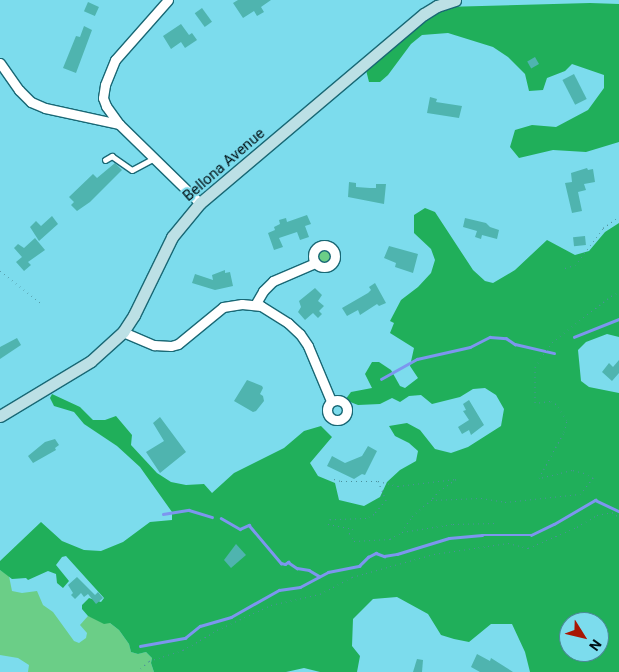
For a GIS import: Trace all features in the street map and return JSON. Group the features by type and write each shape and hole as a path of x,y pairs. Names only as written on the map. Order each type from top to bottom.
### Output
{"main road":[{"name":"Bellona Avenue","path":"0,416 91,361 123,332 134,315 172,237 200,203 424,14 437,6 454,0"}],"street":[{"path":"168,0 122,50 109,73 103,98 106,106 119,124 200,203"},
{"path":"0,63 19,90 31,102 45,108 119,124"},
{"path":"255,305 263,291 273,281 315,263"},
{"path":"123,332 154,345 171,346 178,344 223,308 242,304 255,305 274,314 300,334 308,346 331,402"}],"lane":[{"path":"105,160 112,156 132,170 156,158"}],"path":[{"path":"565,268 575,265 603,228 619,217"},
{"path":"0,271 40,302"},
{"path":"431,500 481,498 505,502 580,494 593,478 572,470 538,478 564,432 567,420 556,404 550,401 536,403 535,367 552,342 611,296 619,292"},
{"path":"334,478 342,481 378,481 398,486 456,479 440,490 412,516 402,532"},
{"path":"378,481 386,500 374,514 366,518 330,518 328,524 353,529 349,534 354,541 390,539 402,532 453,524 497,523"},
{"path":"137,672 149,661 183,650 217,630 271,605 320,594 352,577 434,554 508,543 528,548 577,527 597,515 612,512 619,517"}],"green space":[{"path":"619,4 619,142 586,152 553,150 519,158 510,147 515,130 532,125 556,127 588,110 604,88 604,75 572,64 565,71 547,78 543,90 529,91 525,74 508,57 493,47 448,33 422,35 411,44 388,75 380,82 369,82 366,70 417,24 444,7"},
{"path":"425,208 435,212 473,270 485,281 493,283 515,270 547,240 575,255 589,251 605,232 619,223 619,337 607,334 586,342 578,350 581,381 589,387 619,393 619,672 530,672 525,652 512,624 491,624 469,642 454,639 441,635 428,614 397,597 373,599 353,619 352,646 360,656 357,672 320,672 304,668 286,672 154,672 151,663 152,658 146,652 138,654 131,652 129,644 119,630 110,623 104,624 88,616 82,609 82,605 89,598 101,602 104,598 66,556 62,557 56,565 69,581 63,588 57,583 56,574 48,571 28,580 26,578 12,579 0,570 0,561 41,522 62,541 84,550 101,551 123,542 150,522 172,520 172,512 140,467 117,446 84,424 74,412 54,406 50,398 52,394 80,407 93,420 105,420 116,416 132,435 131,445 157,473 171,482 186,485 204,484 212,493 234,473 284,448 304,431 321,426 332,437 310,463 318,476 335,483 339,500 364,506 380,497 387,482 400,470 416,461 418,451 409,443 395,436 389,426 407,423 420,430 435,449 451,453 468,447 501,426 504,409 496,395 485,388 473,389 460,397 432,404 421,395 409,396 400,402 392,398 380,404 358,405 345,400 351,392 372,388 365,374 372,362 379,362 391,370 400,386 405,388 418,378 410,366 414,348 390,333 394,323 390,321 401,300 418,287 431,273 435,260 431,249 414,233 414,215"},
{"path":"324,250 330,256 324,262 318,256"},
{"path":"0,570 9,576 12,591 22,593 37,591 43,605 53,612 74,641 79,643 86,638 87,633 80,625 88,616 110,623 119,630 129,644 131,652 138,654 146,652 152,658 151,663 154,672 28,672 29,665 18,658 0,655"}],"building":[{"path":"238,0 271,0 261,7 264,12 257,16 254,11 243,18 233,3"},
{"path":"88,2 99,7 95,16 84,11"},
{"path":"202,8 212,22 205,27 195,13"},
{"path":"181,24 189,35 192,33 197,40 185,48 181,42 171,49 163,36"},
{"path":"84,26 92,30 76,73 63,68 76,36 80,37"},
{"path":"535,57 539,64 531,68 527,62"},
{"path":"574,74 587,99 575,105 562,80"},
{"path":"430,97 437,99 436,102 462,106 459,118 427,113"},
{"path":"115,163 122,170 90,202 77,211 71,205 74,202 69,197 93,174 97,178"},
{"path":"587,168 588,170 593,169 595,182 584,184 586,190 578,192 582,211 572,213 565,183 572,182 571,173"},
{"path":"349,182 356,183 356,187 370,188 376,188 376,184 386,184 384,204 348,197"},
{"path":"307,215 311,224 305,226 309,237 300,240 297,232 279,238 283,247 274,250 268,233 275,230 274,227 280,224 279,220 286,218 287,222"},
{"path":"52,216 58,224 39,241 30,227 36,221 41,226"},
{"path":"465,218 486,223 490,227 499,230 497,239 482,235 481,239 475,237 477,231 463,227"},
{"path":"585,236 586,245 574,246 573,237"},
{"path":"35,238 45,250 28,262 31,265 24,271 16,262 22,257 14,248 18,244 24,248"},
{"path":"389,246 418,254 413,273 395,267 396,263 384,258"},
{"path":"225,270 225,273 230,272 233,286 215,290 192,283 195,274 213,280 212,275"},
{"path":"375,283 386,303 379,306 377,304 360,315 358,310 347,316 342,308 368,293 371,290 369,287"},
{"path":"315,288 322,295 318,301 324,306 319,311 322,314 318,318 313,313 305,320 298,312 301,307 299,301"},
{"path":"17,338 21,345 0,359 0,347"},
{"path":"619,360 619,373 612,381 602,372 609,363 613,367"},
{"path":"247,380 263,388 260,394 263,396 264,401 253,412 234,401"},
{"path":"469,400 484,425 471,435 469,430 462,434 458,427 469,420 463,411 466,410 463,404"},
{"path":"160,417 186,452 160,473 146,452 164,441 153,423"},
{"path":"55,439 59,445 55,448 56,450 33,463 28,456 45,442"},
{"path":"368,446 377,451 365,475 362,474 354,479 327,466 332,456 345,463 362,456"},
{"path":"236,544 246,555 231,568 224,560"},
{"path":"77,577 95,595 98,592 103,598 96,604 88,594 84,597 81,593 75,599 71,595 73,593 68,585"},
{"path":"477,654 490,661 491,658 513,672 480,672 471,667"},
{"path":"417,659 423,660 422,672 413,672"}],"waterway":[{"path":"574,337 619,319"},
{"path":"381,379 417,359 470,347 490,337 506,338 515,344 554,353"},
{"path":"140,646 185,638 200,626 231,617 279,590 300,587 328,572 359,566 368,557 376,553 384,556 397,554 449,538 482,535 531,535 595,500 619,511"},
{"path":"163,514 189,510 212,517"},
{"path":"221,518 240,529 249,525 281,563 285,564 288,562 297,568 309,570 319,576"}]}
